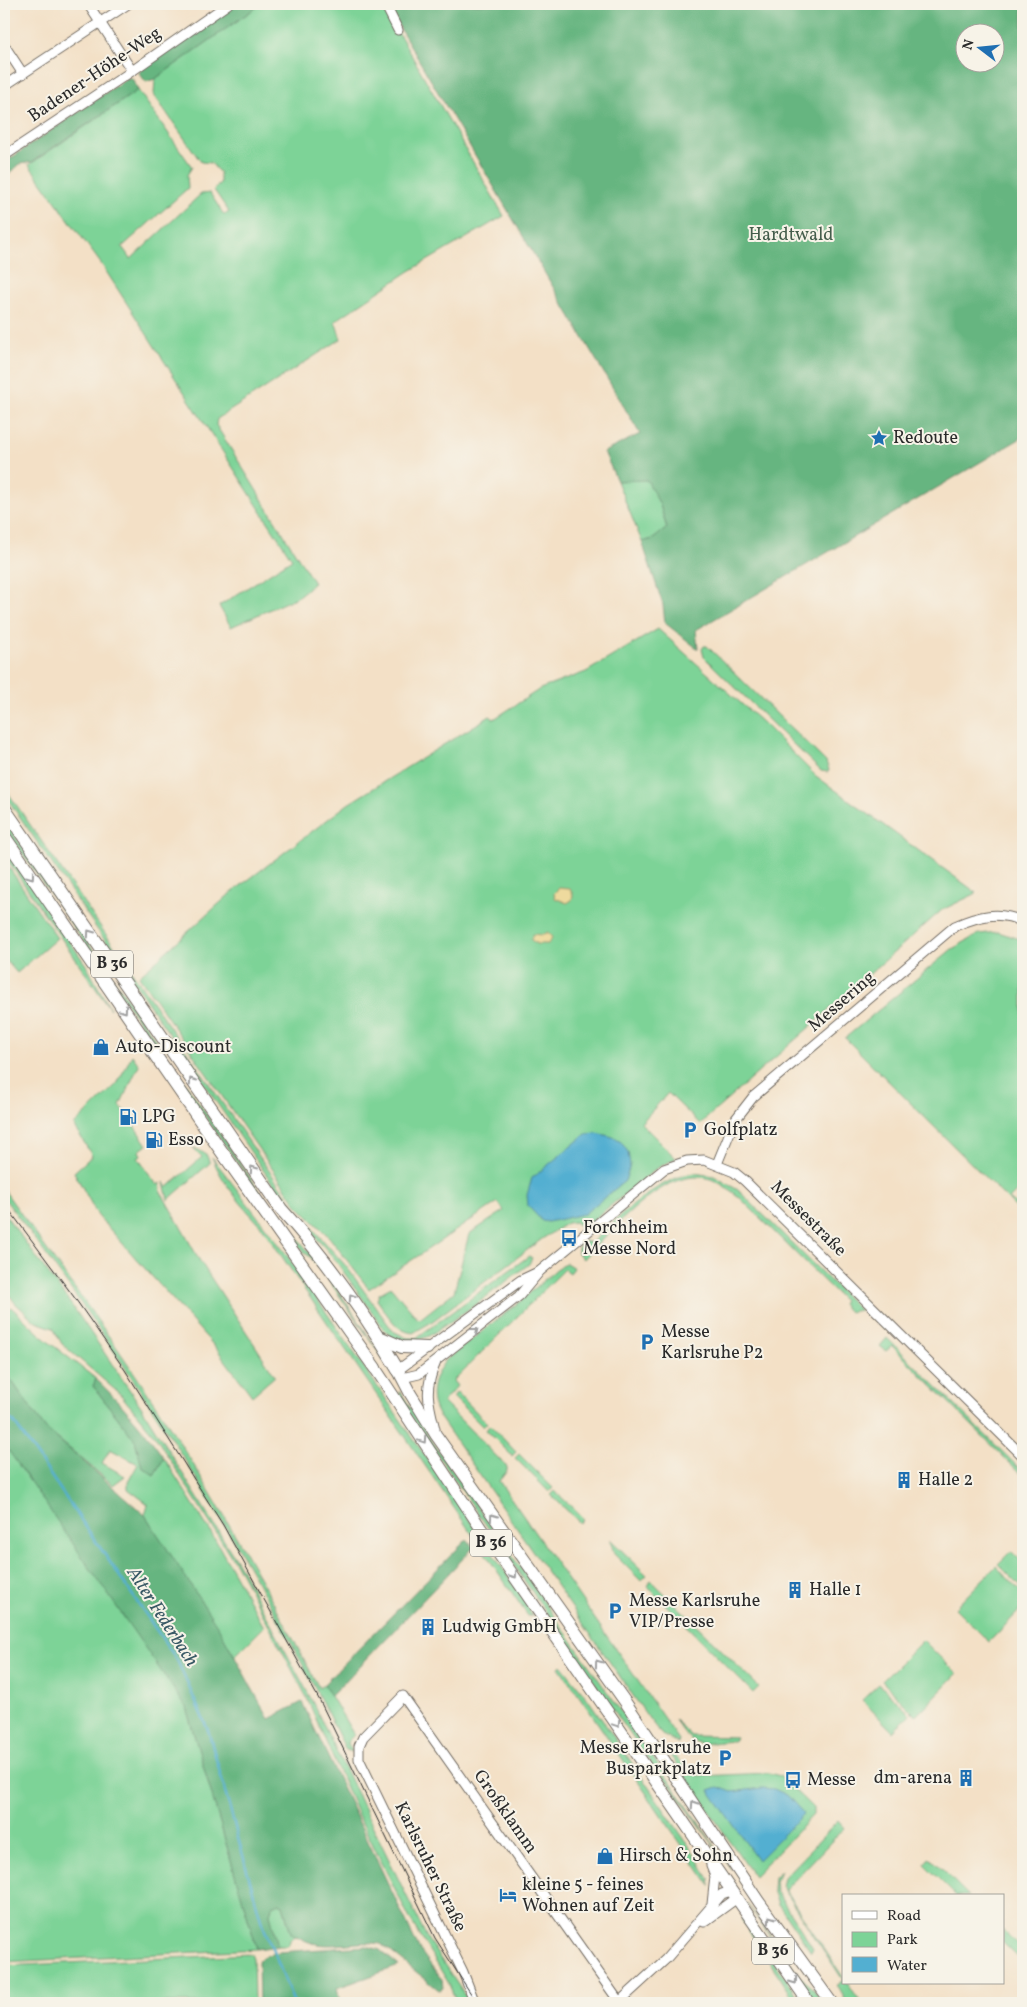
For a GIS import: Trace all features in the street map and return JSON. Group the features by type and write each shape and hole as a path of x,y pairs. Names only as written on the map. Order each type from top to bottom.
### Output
{"highway":[{"name":"B 36","path":"4,808 281,1209 330,1266 379,1337 398,1375"},
{"name":"B 36","path":"4,836 222,1152 375,1368"},
{"path":"379,1337 402,1347 427,1348"}],"main road":[{"path":"375,1368 398,1375 392,1385 396,1400"},
{"name":"B 36","path":"375,1368 480,1527 722,1877 740,1892 759,1902 832,2003"},
{"name":"B 36","path":"398,1375 436,1434 626,1703 809,2003"},
{"path":"722,1877 737,1886 740,1892"}],"street":[{"path":"88,4 132,71"},
{"path":"4,86 128,4"},
{"name":"Badener-Höhe-Weg","path":"4,156 132,71 228,4"},
{"path":"385,4 398,30"},
{"path":"4,45 23,74"},
{"name":"Messering","path":"718,1164 735,1120 753,1097 955,926 977,917 993,915 1015,917 1023,922"},
{"name":"Messestraße","path":"398,1375 419,1374 436,1361 519,1296 540,1271 664,1169 687,1161 704,1160 718,1164 746,1180 1023,1456"},
{"name":"Messestraße","path":"398,1375 427,1348 521,1280 540,1271"},
{"path":"436,1361 430,1376 427,1394 436,1434"},
{"name":"Großklamm","path":"359,1746 369,1730 403,1696 619,2003"},
{"name":"Karlsruher Straße","path":"359,1746 358,1759 464,1972 475,2003"},
{"path":"708,1856 715,1876 712,1904"},
{"path":"619,2003 666,1959 695,1928 712,1904 722,1894 740,1892"},
{"path":"695,1928 740,1892"}],"green space":[{"path":"234,4 261,4 155,79 146,82 139,73 141,70"},
{"path":"261,4 382,4 504,216 408,272 335,321 341,339 217,419 216,425 314,583 297,597 231,627 219,606 292,559 102,265 29,165 138,90 192,167 187,175 188,188 122,247 131,259 201,194 210,193 224,215 229,212 214,190 220,183 220,173 211,163 201,162 154,95 155,79"},
{"name":"Hardtwald","path":"401,4 1023,4 1023,437 696,630 698,649 665,623 663,605 642,542 653,539 667,528 660,505 647,480 617,481 604,452 640,434 391,13"},
{"path":"127,78 132,78 138,90 32,162 20,164 4,178 4,163"},
{"path":"631,479 648,480 660,505 667,529 653,539 642,542 617,481"},
{"path":"658,629 763,723 816,776 977,893 942,910 700,1124 668,1093 641,1123 676,1158 656,1169 583,1228 575,1222 567,1223 542,1239 430,1323 413,1333 407,1332 396,1325 388,1316 377,1300 379,1294 391,1287 417,1318 420,1319 454,1292 469,1234 504,1211 498,1202 369,1289 330,1238 298,1206 139,976 231,893 348,804 490,716 494,719 540,689 586,672"},
{"path":"704,646 707,646 826,762 828,772 821,771 704,657 702,649"},
{"path":"4,787 297,1211 346,1266 393,1331 407,1338 416,1338 529,1256 532,1258 529,1264 478,1303 429,1336 410,1343 392,1338 333,1257 295,1214 270,1180 4,794"},
{"path":"4,820 267,1202 326,1272 385,1361 323,1272 291,1240 4,827"},
{"path":"4,845 86,965 110,1009 4,855"},
{"path":"4,860 57,938 17,973 4,958"},
{"path":"998,932 1023,940 1023,1185 1009,1199 1023,1210 1023,1215 845,1038 952,949 979,934"},
{"path":"132,1055 139,1065 120,1105 147,1145 139,1151 141,1155 138,1158 157,1185 160,1183 161,1192 200,1261 275,1376 252,1396 216,1348 98,1216 74,1172 92,1156 74,1125 117,1084"},
{"path":"192,1147 206,1154 210,1163 168,1200 164,1182 168,1187 202,1157"},
{"path":"212,1157 284,1251 527,1604 532,1616 528,1616 261,1226 227,1186"},
{"path":"694,1173 714,1176 738,1190 860,1310 849,1312 842,1304 844,1301 738,1196 711,1179 701,1177 685,1178 669,1184 637,1206 583,1259 578,1253 578,1248 583,1241 591,1243 651,1191 679,1177"},
{"path":"4,1190 121,1353 166,1420 222,1512 319,1688 324,1684 354,1735 347,1742 353,1752 346,1750 270,1605 188,1466 100,1331 4,1198"},
{"path":"4,1213 78,1314 142,1408 238,1563 309,1695 428,1940 470,2003 457,2003 448,1982 411,1921 357,1813 306,1696 236,1564 155,1436 121,1395 62,1344 53,1328 36,1322 15,1303 4,1287"},
{"path":"566,1263 574,1268 570,1273 565,1269 453,1381 457,1386 443,1402 507,1467 507,1471 499,1481 679,1740 678,1743 662,1735 650,1720 438,1415 433,1401 432,1393 435,1379 446,1360 522,1300 561,1265"},
{"path":"11,1307 45,1339 96,1379 93,1386 135,1440 142,1467 154,1475 164,1458 215,1539 264,1627 235,1656 145,1515 148,1504 128,1489 128,1482 138,1464 110,1449 102,1463 125,1476 113,1485 45,1428 4,1370 4,1314"},
{"path":"887,1338 1023,1472 1023,1476 892,1346 886,1351 880,1346"},
{"path":"4,1370 45,1428 145,1515 220,1630 269,1719 302,1702 419,1949 442,1980 443,1988 439,1990 381,1944 327,1945 302,1939 291,1933 283,1905 279,1903 272,1906 270,1914 278,1946 257,1949 186,1707 4,1444"},
{"path":"96,1379 132,1417 164,1458 154,1475 142,1467 135,1440 93,1386"},
{"path":"400,1391 418,1421 731,1869 667,1781 653,1767 406,1409 400,1397"},
{"path":"457,1392 487,1423 483,1427 453,1397"},
{"path":"490,1425 516,1452 512,1456 486,1430"},
{"path":"4,1444 7,1445 186,1707 257,1949 4,1962"},
{"path":"519,1454 553,1488 549,1492 515,1458"},
{"path":"555,1491 584,1519 580,1523 551,1495"},
{"path":"467,1539 474,1547 331,1696 324,1684"},
{"path":"610,1539 647,1575 641,1581 614,1554"},
{"path":"1011,1551 1023,1563 1023,1589 998,1564"},
{"path":"996,1566 1023,1594 1023,1607 989,1642 955,1608"},
{"path":"651,1580 759,1687 753,1693 647,1586"},
{"path":"923,1640 957,1674 916,1716 882,1681"},
{"path":"561,1665 585,1695 698,1859 709,1879 710,1886 559,1667"},
{"path":"879,1684 910,1714 893,1732 862,1700"},
{"path":"675,1720 691,1736 736,1737 734,1741 699,1743 688,1737"},
{"path":"666,1749 693,1773 700,1776 769,1773 780,1776 813,1808 813,1815 754,1876"},
{"path":"838,1821 844,1828 785,1890 842,1976 842,1978 781,1886 783,1878"},
{"path":"930,1857 967,1894 954,1894 924,1864"},
{"path":"781,1870 775,1881 776,1891 813,1948 811,1952 778,1904 773,1890 774,1877"},
{"path":"279,1903 283,1905 291,1933 297,1936 291,1938 288,1946 278,1946 270,1914 272,1906"},
{"path":"747,1903 800,1977 812,1987 823,2003 815,2003"},
{"path":"741,1919 746,1921 803,2003 797,2003"},
{"path":"1004,1931 1023,1950 1021,1960 1004,1944"},
{"path":"367,1946 380,1950 399,1966 337,1988 340,2003 259,2003 258,1961 264,1956 278,1952"},
{"path":"251,1954 253,1958 254,2003 4,2003 4,1966"},
{"path":"842,1981 842,1984 849,1984 861,2003 847,2003 837,1985"}],"sand":[{"path":"559,888 570,889 573,894 572,900 567,903 555,898 554,893"},
{"path":"548,932 552,938 548,944 537,944 531,940 533,934 541,935"}],"water":[{"path":"597,1133 613,1137 621,1142 628,1152 630,1165 625,1181 584,1214 548,1222 542,1221 528,1206 527,1195 532,1178 586,1134"},
{"path":"718,1787 732,1792 762,1788 774,1789 787,1795 804,1814 758,1860 709,1790"}],"waterway":[{"name":"Alter Federbach","path":"4,1415 14,1422 177,1660 208,1730 261,1920 294,2003"}],"tram line":[{"path":"4,1203 74,1297 125,1370 223,1525 320,1701 435,1938 477,2003"}],"place":[{"name":"Redoute","path":"879,438"},
{"name":"Auto-Discount","path":"101,1047"},
{"name":"LPG","path":"128,1117"},
{"name":"Golfplatz","path":"690,1130"},
{"name":"Esso","path":"154,1140"},
{"name":"Forchheim Messe Nord","path":"569,1238"},
{"name":"Messe Karlsruhe P2","path":"647,1342"},
{"name":"Halle 2","path":"904,1480"},
{"name":"Halle 1","path":"795,1590"},
{"name":"Messe Karlsruhe VIP/Presse","path":"615,1611"},
{"name":"Ludwig GmbH","path":"428,1627"},
{"name":"Messe Karlsruhe Busparkplatz","path":"725,1758"},
{"name":"dm-arena","path":"966,1778"},
{"name":"Messe","path":"793,1780"},
{"name":"Hirsch & Sohn","path":"605,1856"},
{"name":"kleine 5 - feines Wohnen auf Zeit","path":"508,1895"}]}
